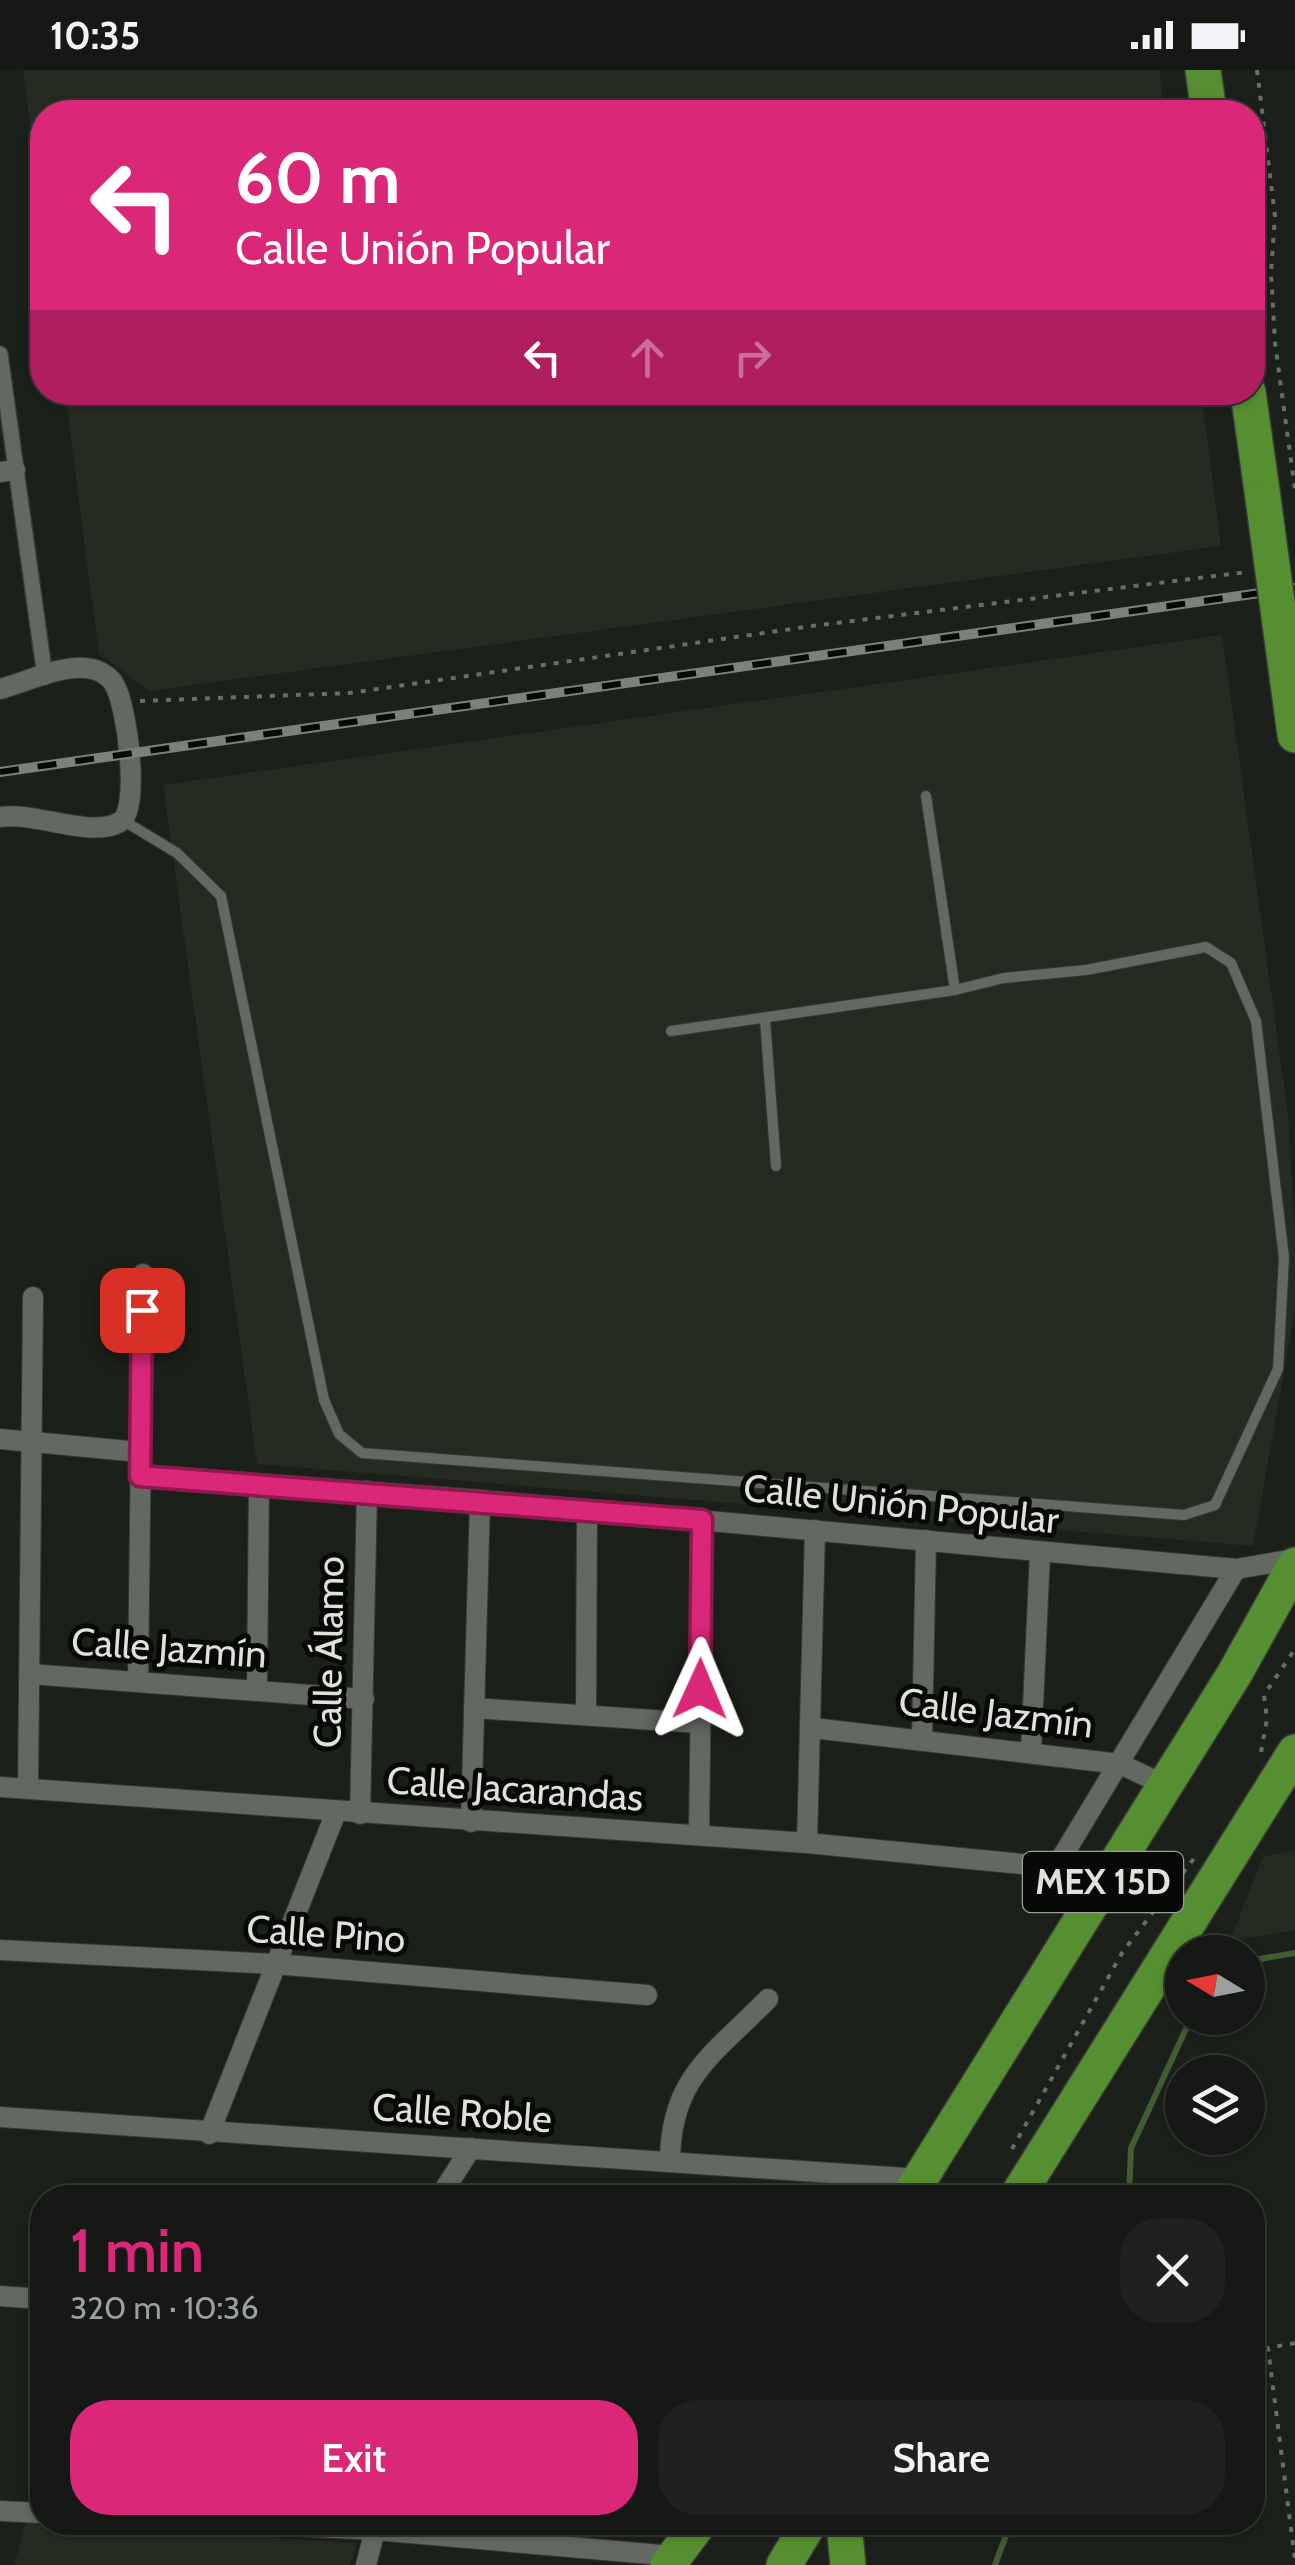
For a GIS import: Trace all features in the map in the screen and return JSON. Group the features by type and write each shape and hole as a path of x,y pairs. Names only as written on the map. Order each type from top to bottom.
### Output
{"highway":[{"path":"1203,70 1207,100"},
{"path":"1252,405 1279,494 1284,662 1295,734"},
{"name":"MEX 15D","path":"916,2185 1255,1641 1295,1562"},
{"name":"MEX 15D","path":"1024,2185 1295,1752"},
{"path":"1040,2185 1047,2148"},
{"path":"671,2560 690,2535"},
{"path":"845,2535 848,2565"}],"street":[{"path":"0,354 7,471 45,677"},
{"path":"0,690 80,667 100,671 114,683 120,702 132,788 132,808 124,821 108,827 18,814 0,817"},
{"path":"138,1680 143,1274"},
{"path":"28,1790 33,1297"},
{"path":"0,1439 140,1452"},
{"name":"Calle Unión Popular","path":"140,1476 480,1500 1236,1569 1295,1562"},
{"path":"257,1689 260,1484"},
{"name":"Calle Álamo","path":"360,1814 368,1491"},
{"path":"472,1822 480,1500"},
{"path":"586,1714 587,1510"},
{"path":"699,1835 702,1520"},
{"path":"808,1844 815,1530"},
{"path":"922,1739 926,1540"},
{"path":"1031,1750 1040,1553"},
{"path":"1091,1902 1056,1867 1236,1569"},
{"name":"Calle Jazmín","path":"30,1674 364,1700"},
{"path":"474,1708 699,1723"},
{"name":"Calle Jazmín","path":"813,1728 1031,1750 1120,1764 1166,1784"},
{"name":"Calle Jacarandas","path":"0,1787 699,1835 1056,1867"},
{"path":"209,2134 336,1812"},
{"name":"Calle Pino","path":"0,1950 275,1964 647,1994"},
{"path":"670,2162 670,2125 680,2094 768,1999"},
{"name":"Calle Roble","path":"0,2117 670,2162 886,2185"},
{"path":"448,2185 472,2148"},
{"path":"0,2296 30,2298"},
{"path":"0,2511 30,2512"},
{"path":"366,2565 374,2535"},
{"path":"424,2535 671,2560"}],"lane":[{"path":"926,796 956,990"},
{"path":"124,821 176,853 221,896 324,1400 339,1434 362,1453 1184,1514 1214,1506 1278,1370 1284,1258 1256,1022 1231,964 1206,948 956,990 671,1031"},
{"path":"764,1019 776,1166"}],"path":[{"path":"1257,70 1261,100"},
{"path":"1265,135 1275,216 1271,272 1279,494"},
{"path":"120,702 350,693 812,626 1260,570"},
{"path":"1255,1762 1264,1748 1264,1695 1295,1649"},
{"path":"1010,2159 1015,2140 1122,1953 1202,1848"},
{"path":"1295,2343 1268,2348 1295,2560"}],"shaded area":[{"path":"23,70 1159,70 1163,100 30,100 30,126"},
{"path":"67,405 1203,405 1221,546 149,691 99,654"},
{"path":"1222,635 1288,1115 1295,1230 1295,1310 1253,1546 257,1464 163,785"},
{"path":"1295,1850 1295,1930 1232,1935 1263,1857"},
{"path":"26,2522 30,2522 30,2535 231,2535 357,2543 350,2565 15,2565"}],"waterway":[{"path":"1265,1958 1295,1953"},
{"path":"1130,2185 1131,2148 1183,2035"},
{"path":"995,2565 1006,2535"}],"railway":[{"path":"0,772 1295,588"}],"route":[{"path":"142,1310 140,1476 702,1520 700,1689"}]}
